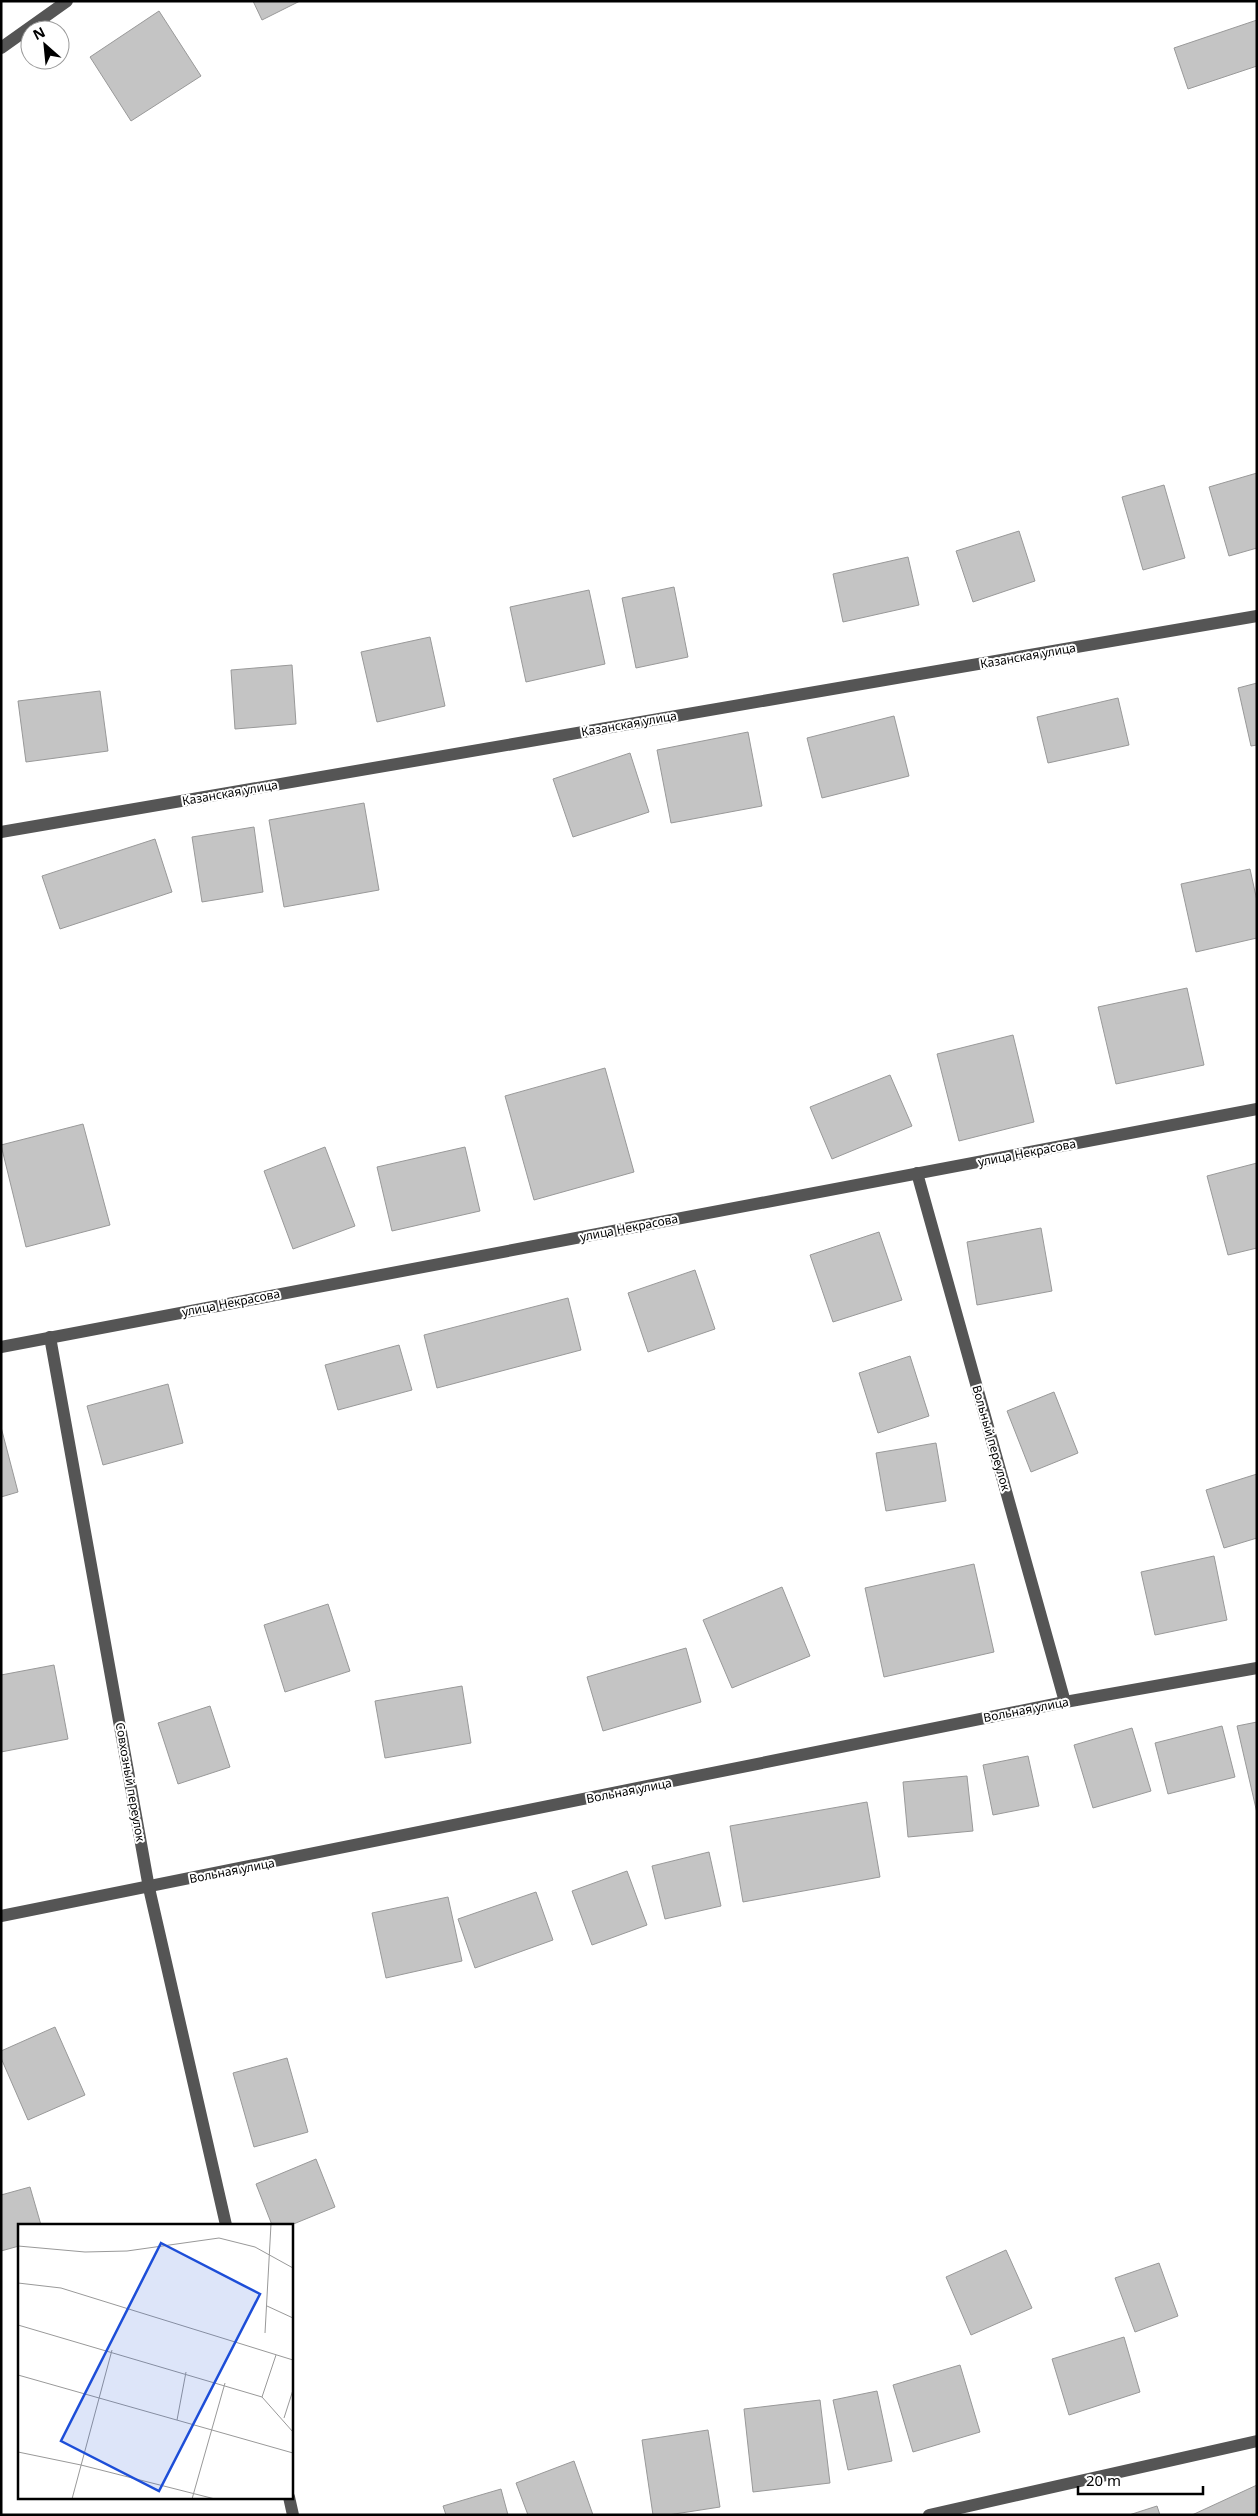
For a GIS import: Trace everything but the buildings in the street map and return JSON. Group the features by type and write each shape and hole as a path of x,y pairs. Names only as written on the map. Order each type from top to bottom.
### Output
{"street":[{"path":"1,48 67,1"},
{"name":"Казанская улица","path":"1,832 1257,616"},
{"name":"улица Некрасова","path":"1,1347 1257,1110"},
{"name":"Вольный переулок","path":"917,1173 1064,1702"},
{"name":"Совхозный переулок","path":"50,1337 148,1888 226,2224"},
{"name":"Вольная улица","path":"1,1916 148,1888 1064,1702 1257,1668"},
{"path":"929,2515 1257,2441"},
{"path":"289,2498 293,2515"}]}
